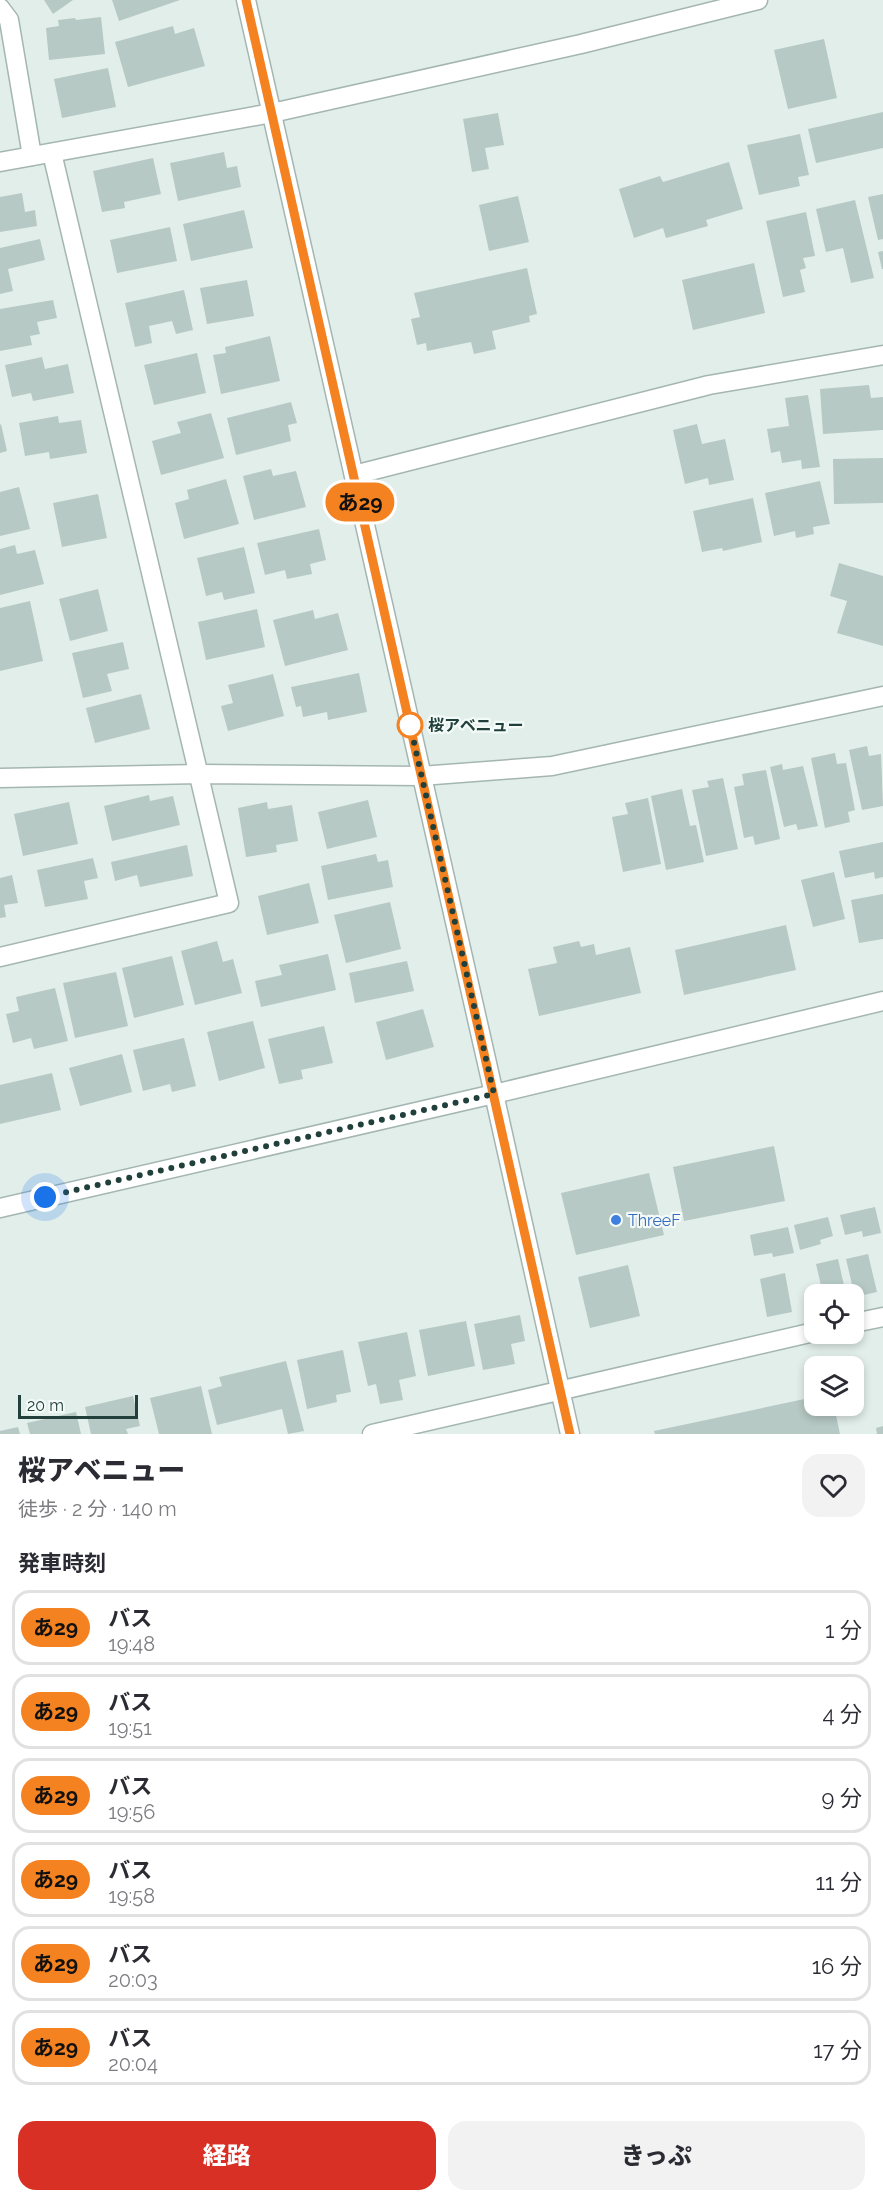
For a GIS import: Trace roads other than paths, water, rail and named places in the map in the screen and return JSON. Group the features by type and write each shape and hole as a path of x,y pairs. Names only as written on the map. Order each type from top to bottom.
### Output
{"street":[{"path":"246,0 570,1434"},
{"path":"0,162 272,113 581,44 758,0"},
{"path":"0,8 9,20 32,156"},
{"path":"0,957 229,903 52,153"},
{"path":"354,475 710,385 883,355"},
{"path":"0,778 200,774 421,776 552,766 883,696"},
{"path":"0,1208 883,1001"},
{"path":"864,1321 883,1317"},
{"path":"372,1434 804,1334"}],"place":[{"name":"桜アベニュー","path":"410,725"},
{"name":"ThreeF","path":"616,1220"}]}
